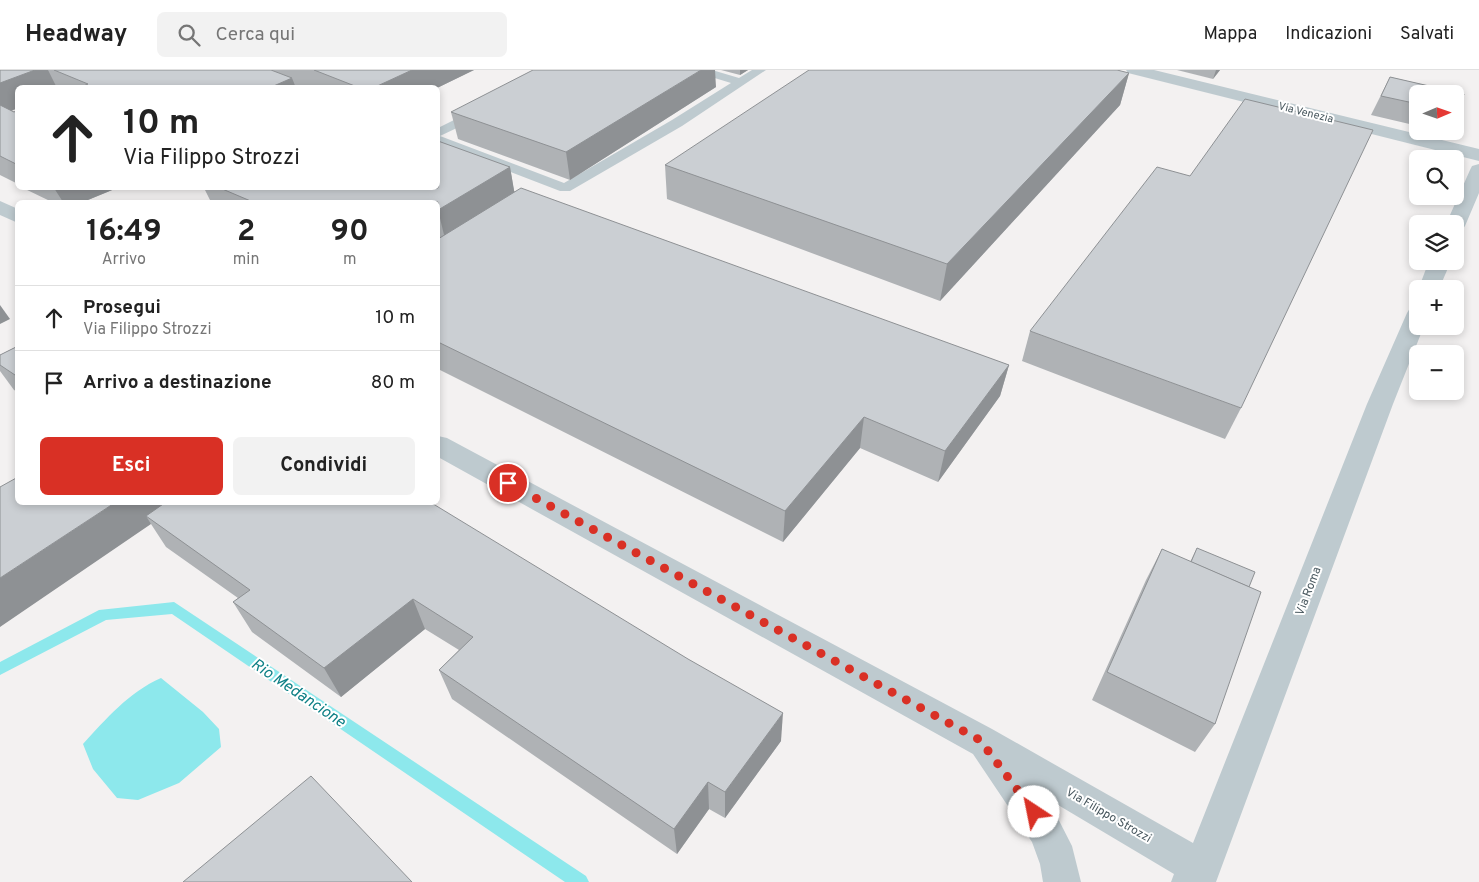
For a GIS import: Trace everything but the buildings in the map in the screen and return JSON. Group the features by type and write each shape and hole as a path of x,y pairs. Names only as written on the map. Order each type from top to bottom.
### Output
{"street":[{"name":"Via Venezia","path":"1134,70 1479,155"},
{"path":"1460,215 1479,170"},
{"path":"0,207 15,215"},
{"name":"Via Roma","path":"1196,875 1380,404 1409,335"},
{"name":"Via Filippo Strozzi","path":"440,446 980,740 1196,875"},
{"path":"980,740 1024,796 1044,828 1061,865 1062,882"}],"lane":[{"path":"699,70 740,82"},
{"path":"440,141 565,188 677,123 760,70"},
{"path":"440,132 488,108"}],"water":[{"path":"161,678 203,712 219,729 221,747 179,783 138,800 117,798 93,769 83,744 128,698"}],"waterway":[{"name":"Rio Medancione","path":"0,669 104,614 174,608 580,882"}],"route":[{"path":"508,483 980,740 1024,796 1034,812"}]}
